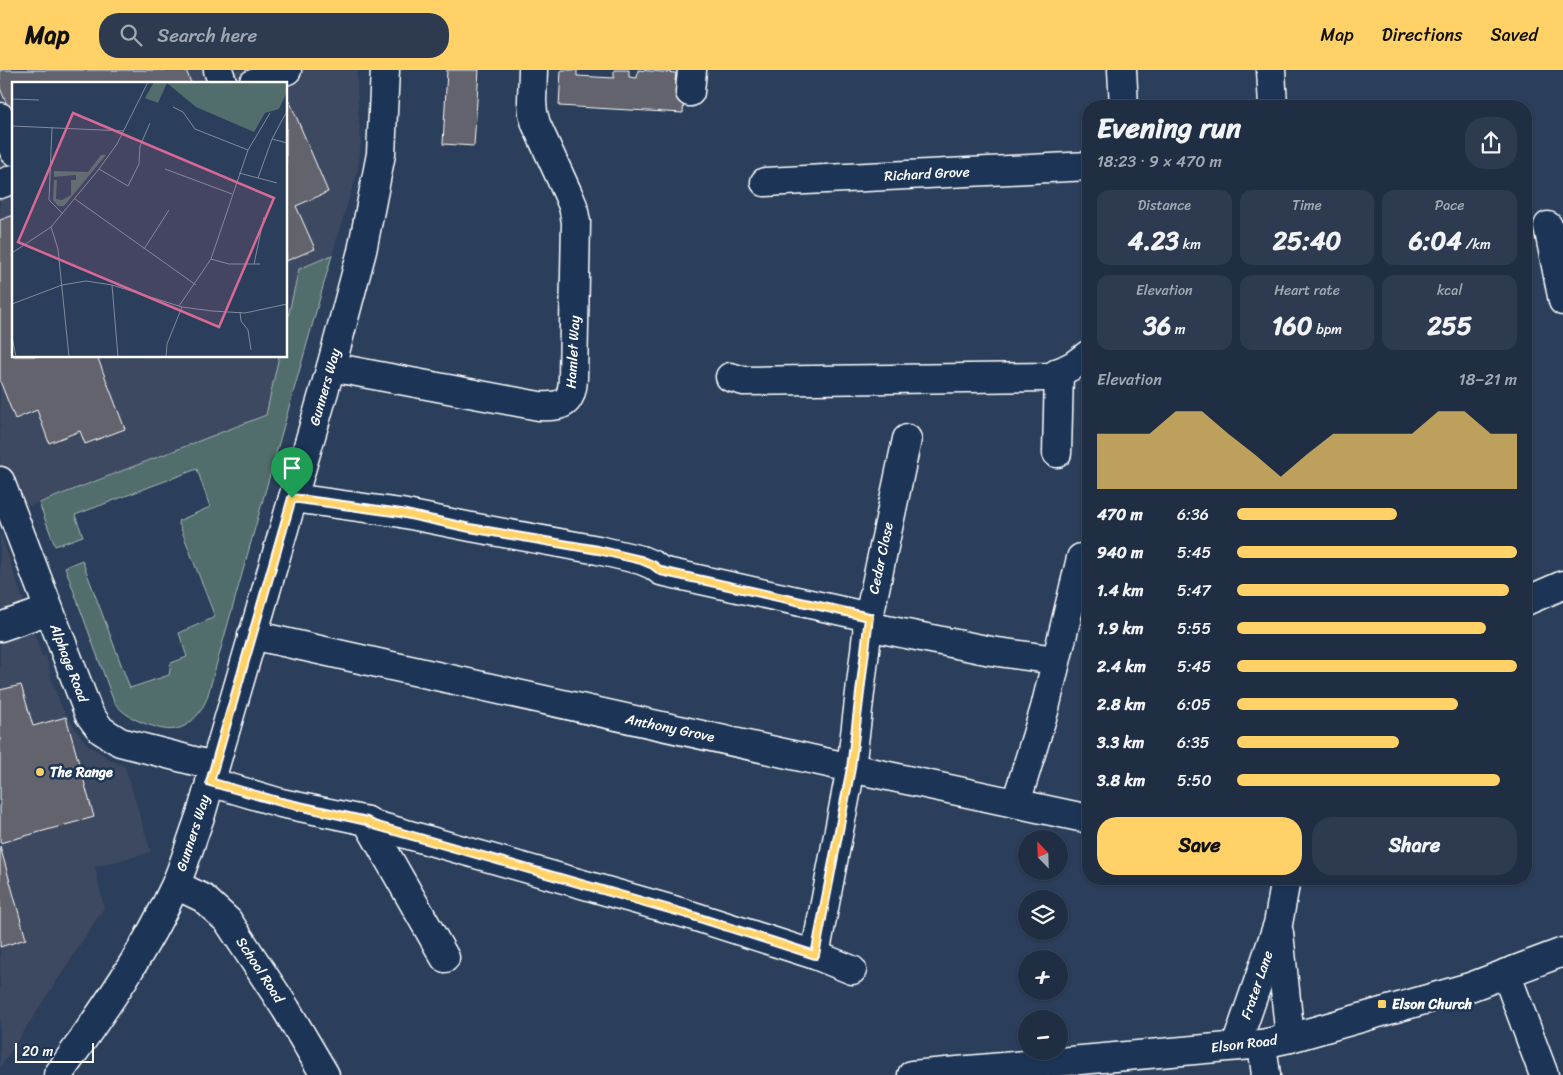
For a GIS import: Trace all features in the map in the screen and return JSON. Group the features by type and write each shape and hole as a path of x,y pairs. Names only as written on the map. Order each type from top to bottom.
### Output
{"street":[{"path":"218,70 222,82"},
{"path":"258,82 287,70"},
{"name":"Gunners Way","path":"58,1075 96,1020 154,928 176,885 200,814 331,367 362,251 381,154 385,70"},
{"name":"Hamlet Way","path":"331,367 538,406 562,404 569,398 573,390 576,222 573,206 534,118 532,70"},
{"path":"1122,70 1124,100"},
{"path":"1271,70 1273,100"},
{"path":"0,117 12,146"},
{"name":"Richard Grove","path":"765,182 1082,166"},
{"path":"0,184 12,180"},
{"path":"1548,226 1563,301"},
{"path":"730,377 744,381 1050,377 1082,359"},
{"path":"1057,453 1059,372"},
{"name":"Cedar Close","path":"815,955 851,768 868,622 906,439"},
{"name":"Alphage Road","path":"0,481 89,714 101,730 120,742 212,774 281,802 367,821 374,825 687,914 815,955 852,970"},
{"path":"292,498 401,513 470,528 598,550 641,560 661,571 868,622 991,651 1056,660"},
{"path":"1016,803 1045,708 1081,558"},
{"path":"1532,598 1563,585"},
{"path":"0,627 49,610"},
{"name":"Anthony Grove","path":"252,635 1082,817"},
{"path":"367,821 445,958"},
{"name":"School Road","path":"176,885 203,898 228,921 286,1009 325,1075"},
{"name":"Frater Lane","path":"1236,1046 1278,924 1285,885"},
{"name":"Frater Lane","path":"1278,924 1290,1038"},
{"name":"Elson Road","path":"912,1075 1262,1044 1290,1038 1470,987 1563,952"},
{"path":"1506,973 1544,1075"},
{"path":"1262,1044 1266,1075"}],"shaded area":[{"path":"0,70 357,70 361,141 358,169 332,255 299,269 288,316 288,82 12,82 12,358 279,358 266,415 0,517"},
{"path":"0,532 42,656 46,655 52,681 62,708 87,744 107,758 125,767 151,852 95,867 104,908 0,1068"}],"green space":[{"path":"332,255 207,698 191,722 172,730 162,729 134,719 114,702 65,567 82,560 130,688 169,675 171,663 187,657 179,633 215,617 178,521 210,507 197,469 75,515 83,536 55,546 39,503 266,415 279,358 288,358 288,316 299,269"}],"building":[{"path":"0,70 186,70 191,82 12,82 12,117 0,88"},
{"path":"447,70 479,70 474,146 443,144"},
{"path":"561,70 577,70 577,76 614,78 614,70 629,70 629,77 637,78 638,70 676,73 675,81 685,81 683,113 559,106"},
{"path":"288,102 290,102 328,192 296,206 315,249 288,260"},
{"path":"12,216 12,358 98,358 125,429 85,444 80,431 49,443 37,410 15,419 0,381 0,220"},
{"name":"The Range","path":"21,685 33,726 66,717 94,817 0,843 0,690"},
{"path":"0,846 26,939 0,947"}],"place":[{"name":"The Range","path":"40,772"},
{"name":"Elson Church","path":"1382,1004"}],"route":[{"path":"292,498 401,513 470,528 598,550 641,560 661,571 869,617 851,768 815,955 687,914 374,825 367,821 281,802 210,782 292,498"}]}
